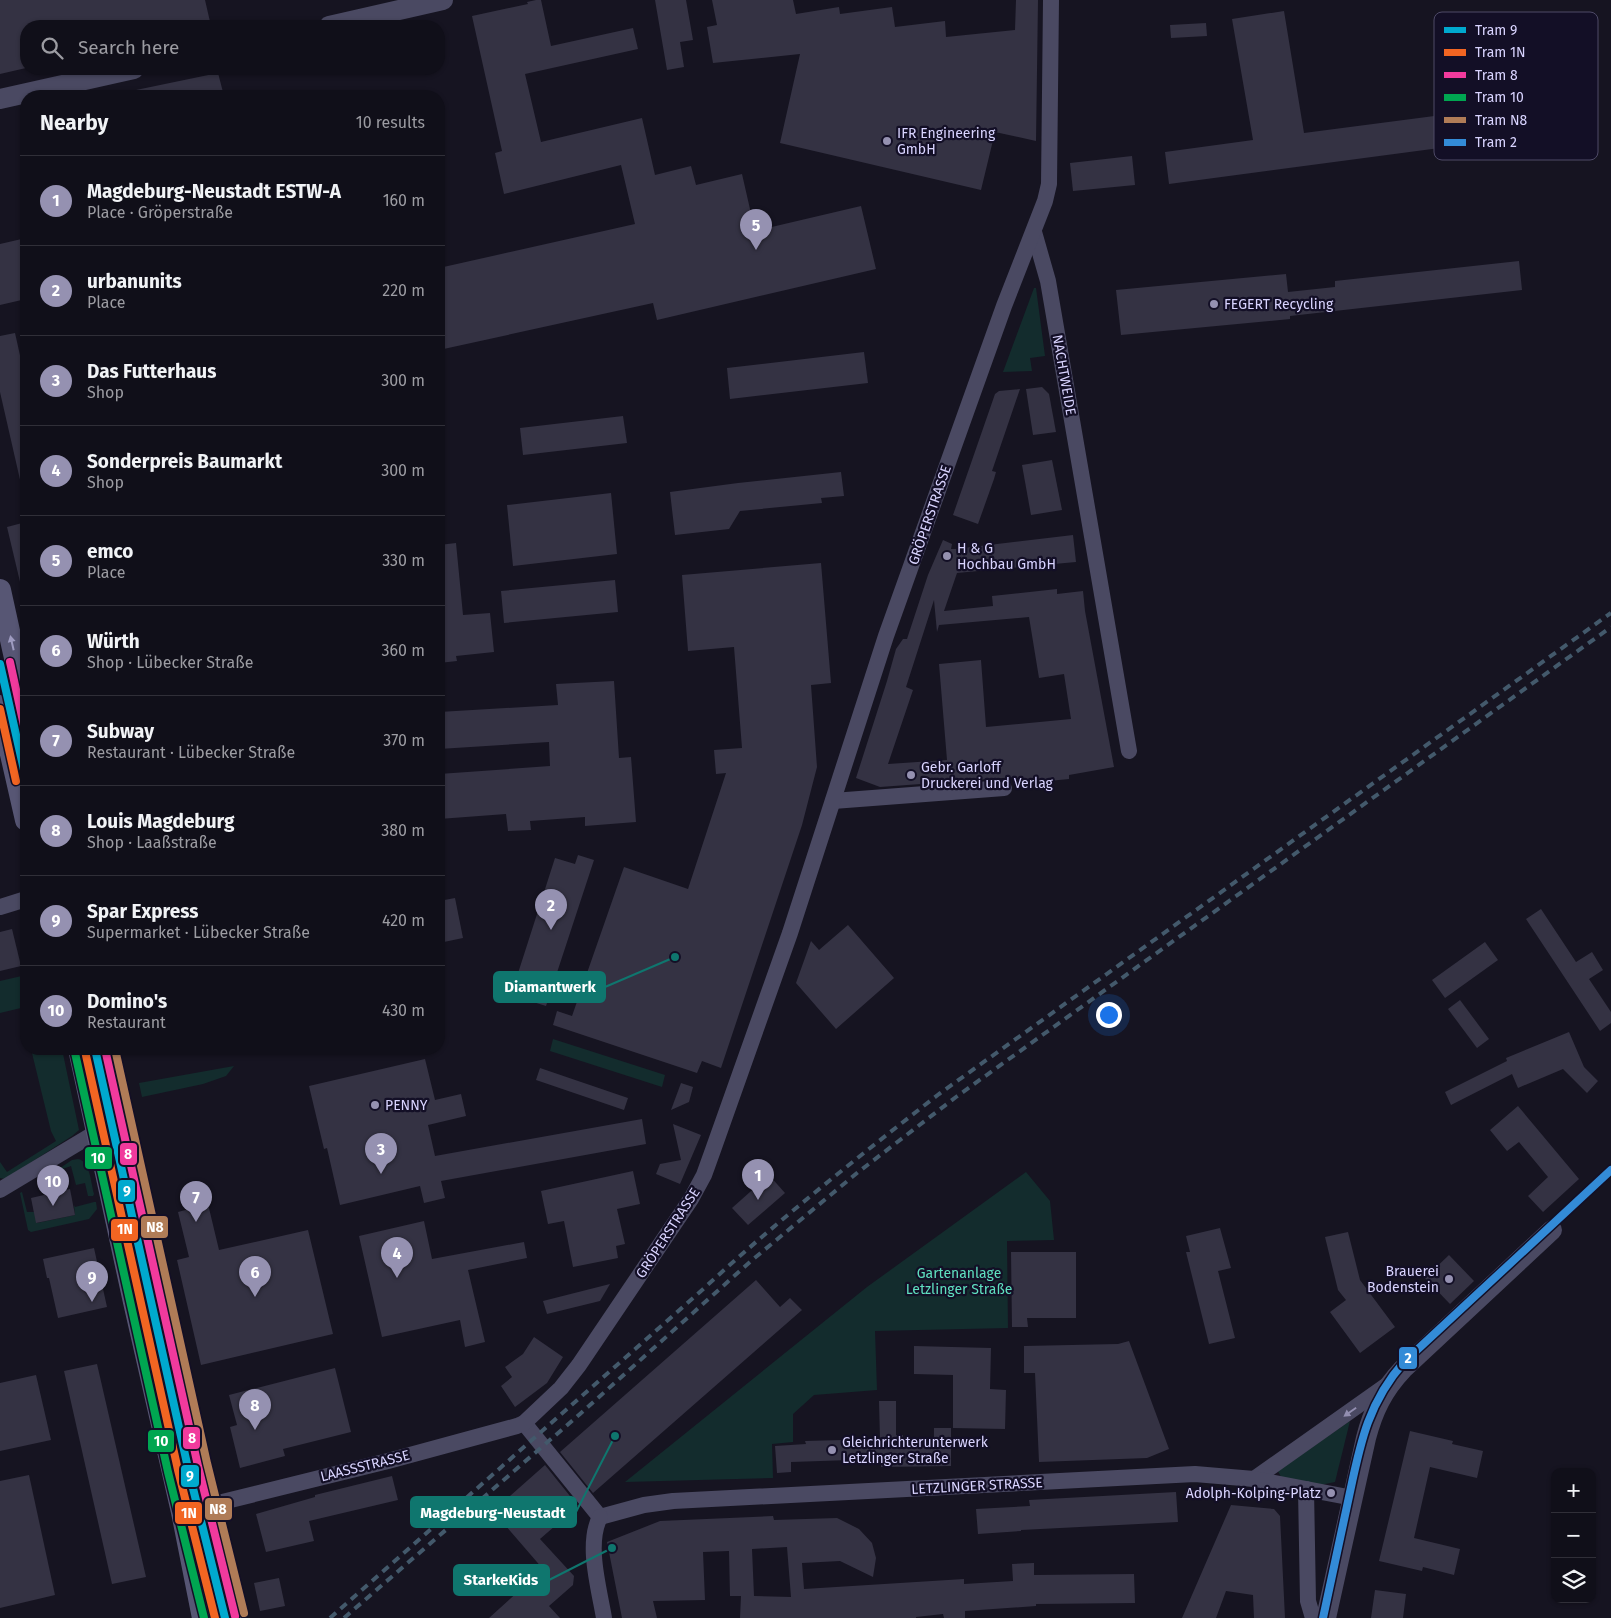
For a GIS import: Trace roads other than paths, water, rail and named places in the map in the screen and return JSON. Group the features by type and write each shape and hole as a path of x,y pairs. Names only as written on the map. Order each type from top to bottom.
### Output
{"main road":[{"path":"0,590 20,681"},
{"path":"0,706 20,794"},
{"path":"80,1055 182,1512 203,1618"},
{"path":"104,1055 232,1618"}],"street":[{"path":"355,20 443,0"},
{"path":"1034,232 1049,184 1051,0"},
{"path":"40,90 107,75"},
{"path":"0,99 20,95"},
{"name":"NACHTWEIDE","path":"1034,232 1048,282 1128,751"},
{"name":"GRÖPERSTRASSE","path":"524,1422 561,1388 590,1350 698,1188 790,933 886,636 1013,282 1034,232"},
{"path":"833,800 1004,788"},
{"path":"0,906 20,901"},
{"path":"0,1190 97,1132 119,1121"},
{"path":"1326,1618 1371,1420 1380,1397 1403,1369 1552,1230"},
{"path":"1254,1479 1390,1384"},
{"path":"524,1422 600,1517 594,1533 594,1551 604,1618"},
{"name":"LAASSSTRASSE","path":"206,1506 517,1426 524,1422"},
{"name":"LETZLINGER STRASSE","path":"600,1517 644,1505 673,1501 1195,1474 1254,1479 1353,1498"},
{"path":"1306,1489 1308,1601 1313,1618"}],"railway":[{"path":"330,1618 759,1240 818,1190 939,1094 1611,613"},
{"path":"344,1618 580,1414 751,1261 857,1173 956,1097 1611,627"}],"tram line":[{"name":"8","path":"10,662 20,708"},
{"name":"9","path":"0,664 20,752"},
{"name":"1N","path":"0,709 16,781"},
{"name":"10","path":"75,1055 168,1472 204,1618"},
{"name":"1N","path":"86,1055 178,1470 215,1618"},
{"name":"9","path":"96,1055 188,1468 225,1618"},
{"name":"8","path":"106,1055 198,1466 235,1616"},
{"name":"N8","path":"116,1055 207,1463 244,1613"},
{"name":"2","path":"1323,1618 1355,1466 1365,1430 1380,1395 1404,1362 1611,1170"}],"place":[{"name":"IFR Engineering GmbH","path":"887,141"},
{"name":"emco","path":"756,250"},
{"name":"FEGERT Recycling","path":"1214,304"},
{"name":"H & G Hochbau GmbH","path":"947,556"},
{"name":"Gebr. Garloff Druckerei und Verlag","path":"911,775"},
{"name":"urbanunits","path":"551,930"},
{"name":"Diamantwerk","path":"675,957"},
{"name":"PENNY","path":"375,1105"},
{"name":"Das Futterhaus","path":"381,1174"},
{"name":"Magdeburg-Neustadt ESTW-A","path":"758,1200"},
{"name":"Domino's","path":"53,1206"},
{"name":"Subway","path":"196,1222"},
{"name":"Sonderpreis Baumarkt","path":"397,1278"},
{"name":"Brauerei Bodenstein","path":"1449,1279"},
{"name":"Würth","path":"255,1297"},
{"name":"Spar Express","path":"92,1302"},
{"name":"Louis Magdeburg","path":"255,1430"},
{"name":"Magdeburg-Neustadt","path":"615,1436"},
{"name":"Gleichrichterunterwerk Letzlinger Straße","path":"832,1450"},
{"name":"Adolph-Kolping-Platz","path":"1331,1493"},
{"name":"StarkeKids","path":"612,1548"}],"park label":[{"name":"Gartenanlage Letzlinger Straße","path":"959,1282"}]}
